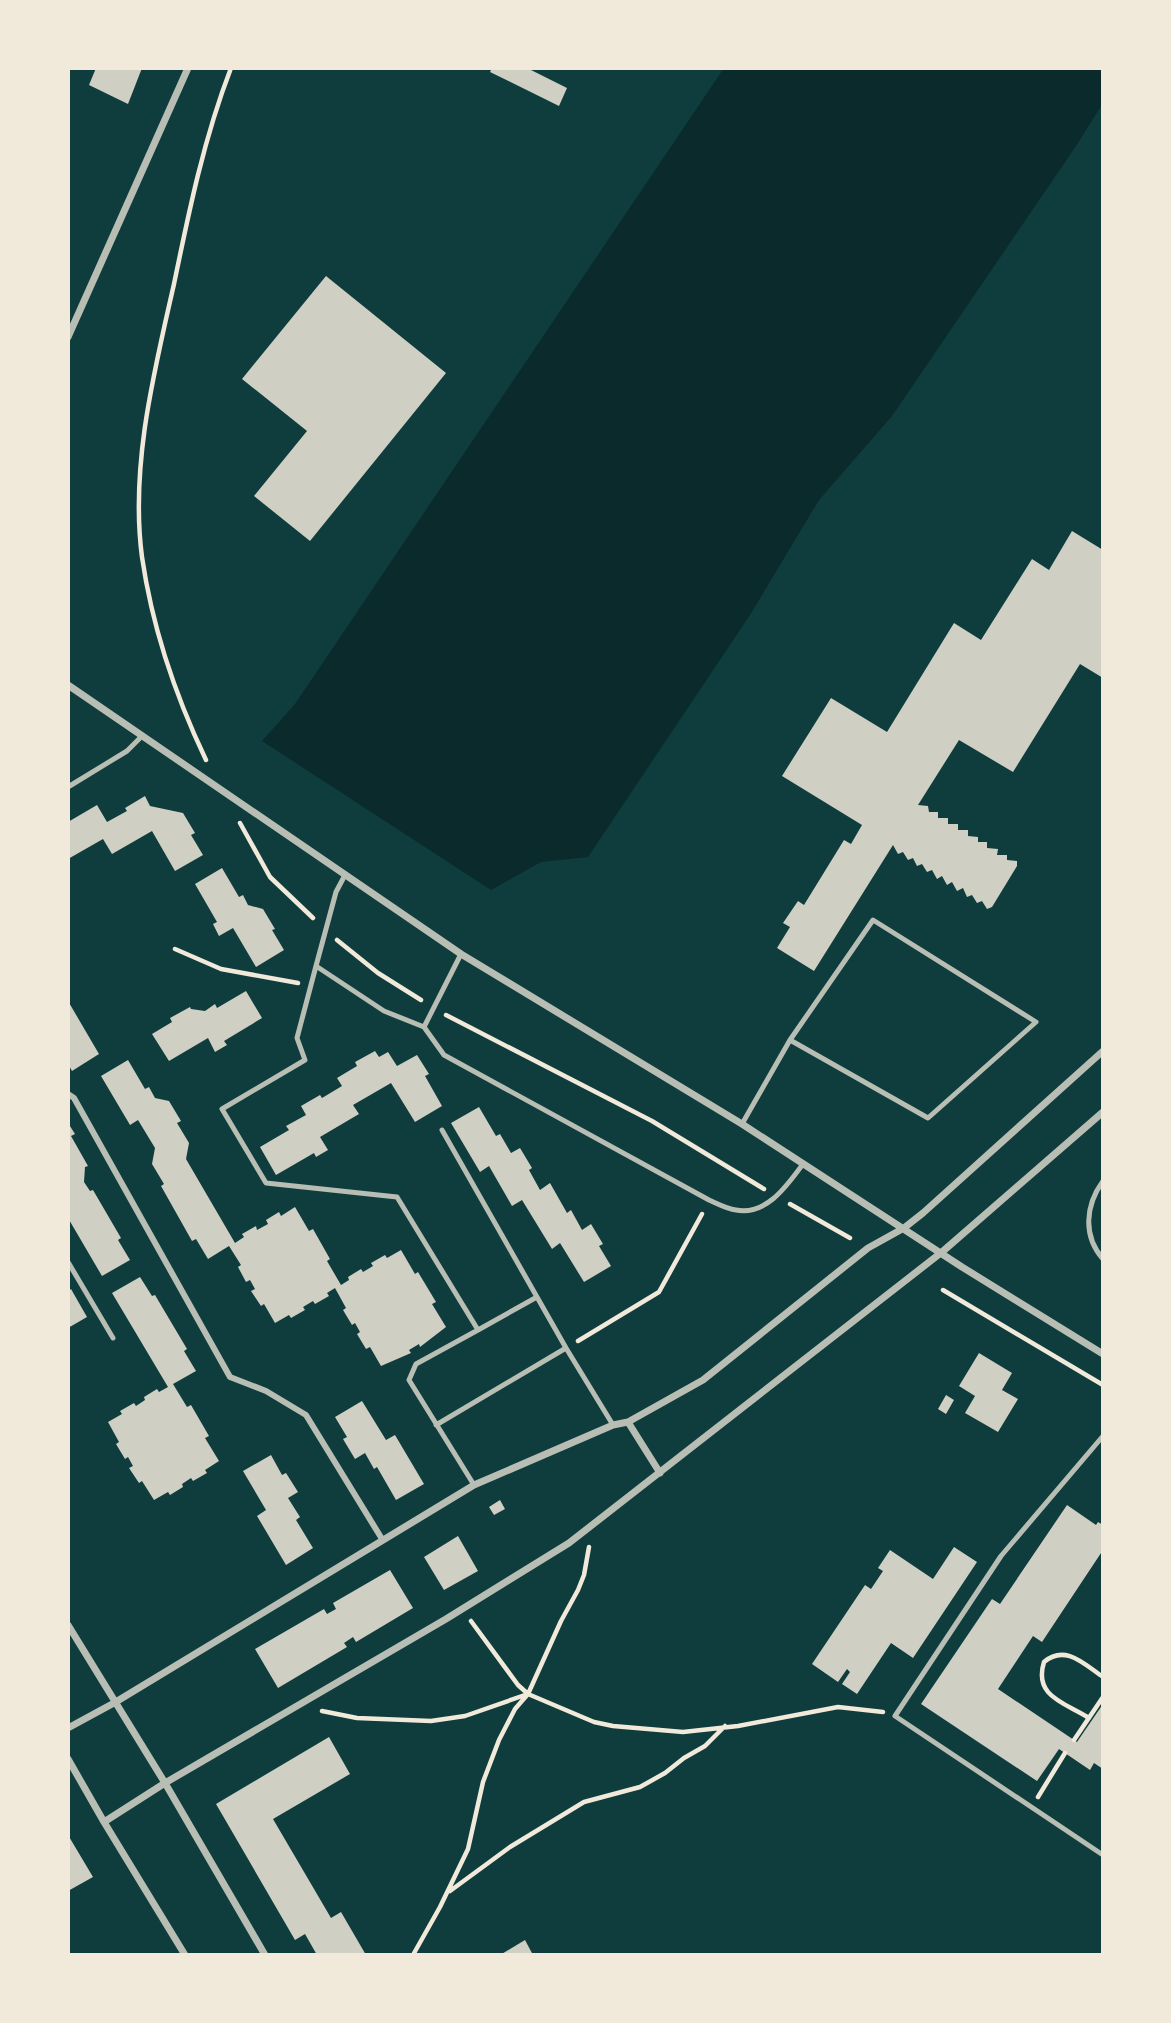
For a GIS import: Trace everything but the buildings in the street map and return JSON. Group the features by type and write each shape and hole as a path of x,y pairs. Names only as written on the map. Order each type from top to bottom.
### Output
{"street":[{"path":"68,337 188,68"},
{"path":"68,684 461,954 742,1124 1103,1354"},
{"path":"68,1728 114,1703 474,1485 613,1425 628,1422 703,1380 868,1248 904,1228 1103,1051"},
{"path":"68,1094 75,1098 230,1377 266,1391 306,1415 382,1539"},
{"path":"104,1822 569,1543 942,1252 1103,1112"},
{"path":"628,1422 660,1473"},
{"path":"68,1625 165,1783 265,1955"},
{"path":"68,1759 185,1955"}],"lane":[{"path":"68,787 127,751 142,736"},
{"path":"345,875 336,892 297,1038 305,1060 222,1110 266,1183 397,1197 478,1330"},
{"path":"742,1124 790,1040 873,920 1036,1022 928,1118 790,1040"},
{"path":"424,1027 461,954"},
{"path":"316,966 384,1010 424,1027 444,1055 709,1200 738,1211 763,1206 784,1191 803,1164"},
{"path":"442,1130 613,1425"},
{"path":"1103,1181 1091,1203 1088,1229 1093,1248 1103,1259"},
{"path":"68,1262 113,1338"},
{"path":"474,1485 409,1380 416,1364 537,1297"},
{"path":"436,1425 566,1348"},
{"path":"1103,1436 1001,1556 895,1716 1103,1855"}],"path":[{"path":"231,68 216,108 200,170 160,344 143,442 140,494 142,556 154,616 175,684 198,743 221,790 270,877 326,930 378,973 433,1009 652,1121 850,1238"},
{"path":"175,949 221,969 311,985"},
{"path":"566,1348 659,1292 709,1200"},
{"path":"943,1290 1103,1385"},
{"path":"413,1955 468,1849 483,1783 499,1740 515,1709 527,1694 584,1575 592,1525"},
{"path":"463,1609 527,1694 594,1722 622,1728 683,1732 838,1707 895,1716"},
{"path":"1090,1718 1065,1707 1042,1685 1040,1675 1044,1662 1059,1654 1068,1654 1103,1677"},
{"path":"301,1704 337,1715 431,1721 465,1716 527,1694"},
{"path":"1074,1740 1103,1697"},
{"path":"447,1894 475,1871 544,1825 584,1802 640,1787 705,1746 726,1726"},
{"path":"1031,1807 1065,1753"}],"water":[{"path":"724,68 1103,68 1103,103 892,416 819,500 750,615 588,857 541,862 491,890 262,741 295,704"}]}
